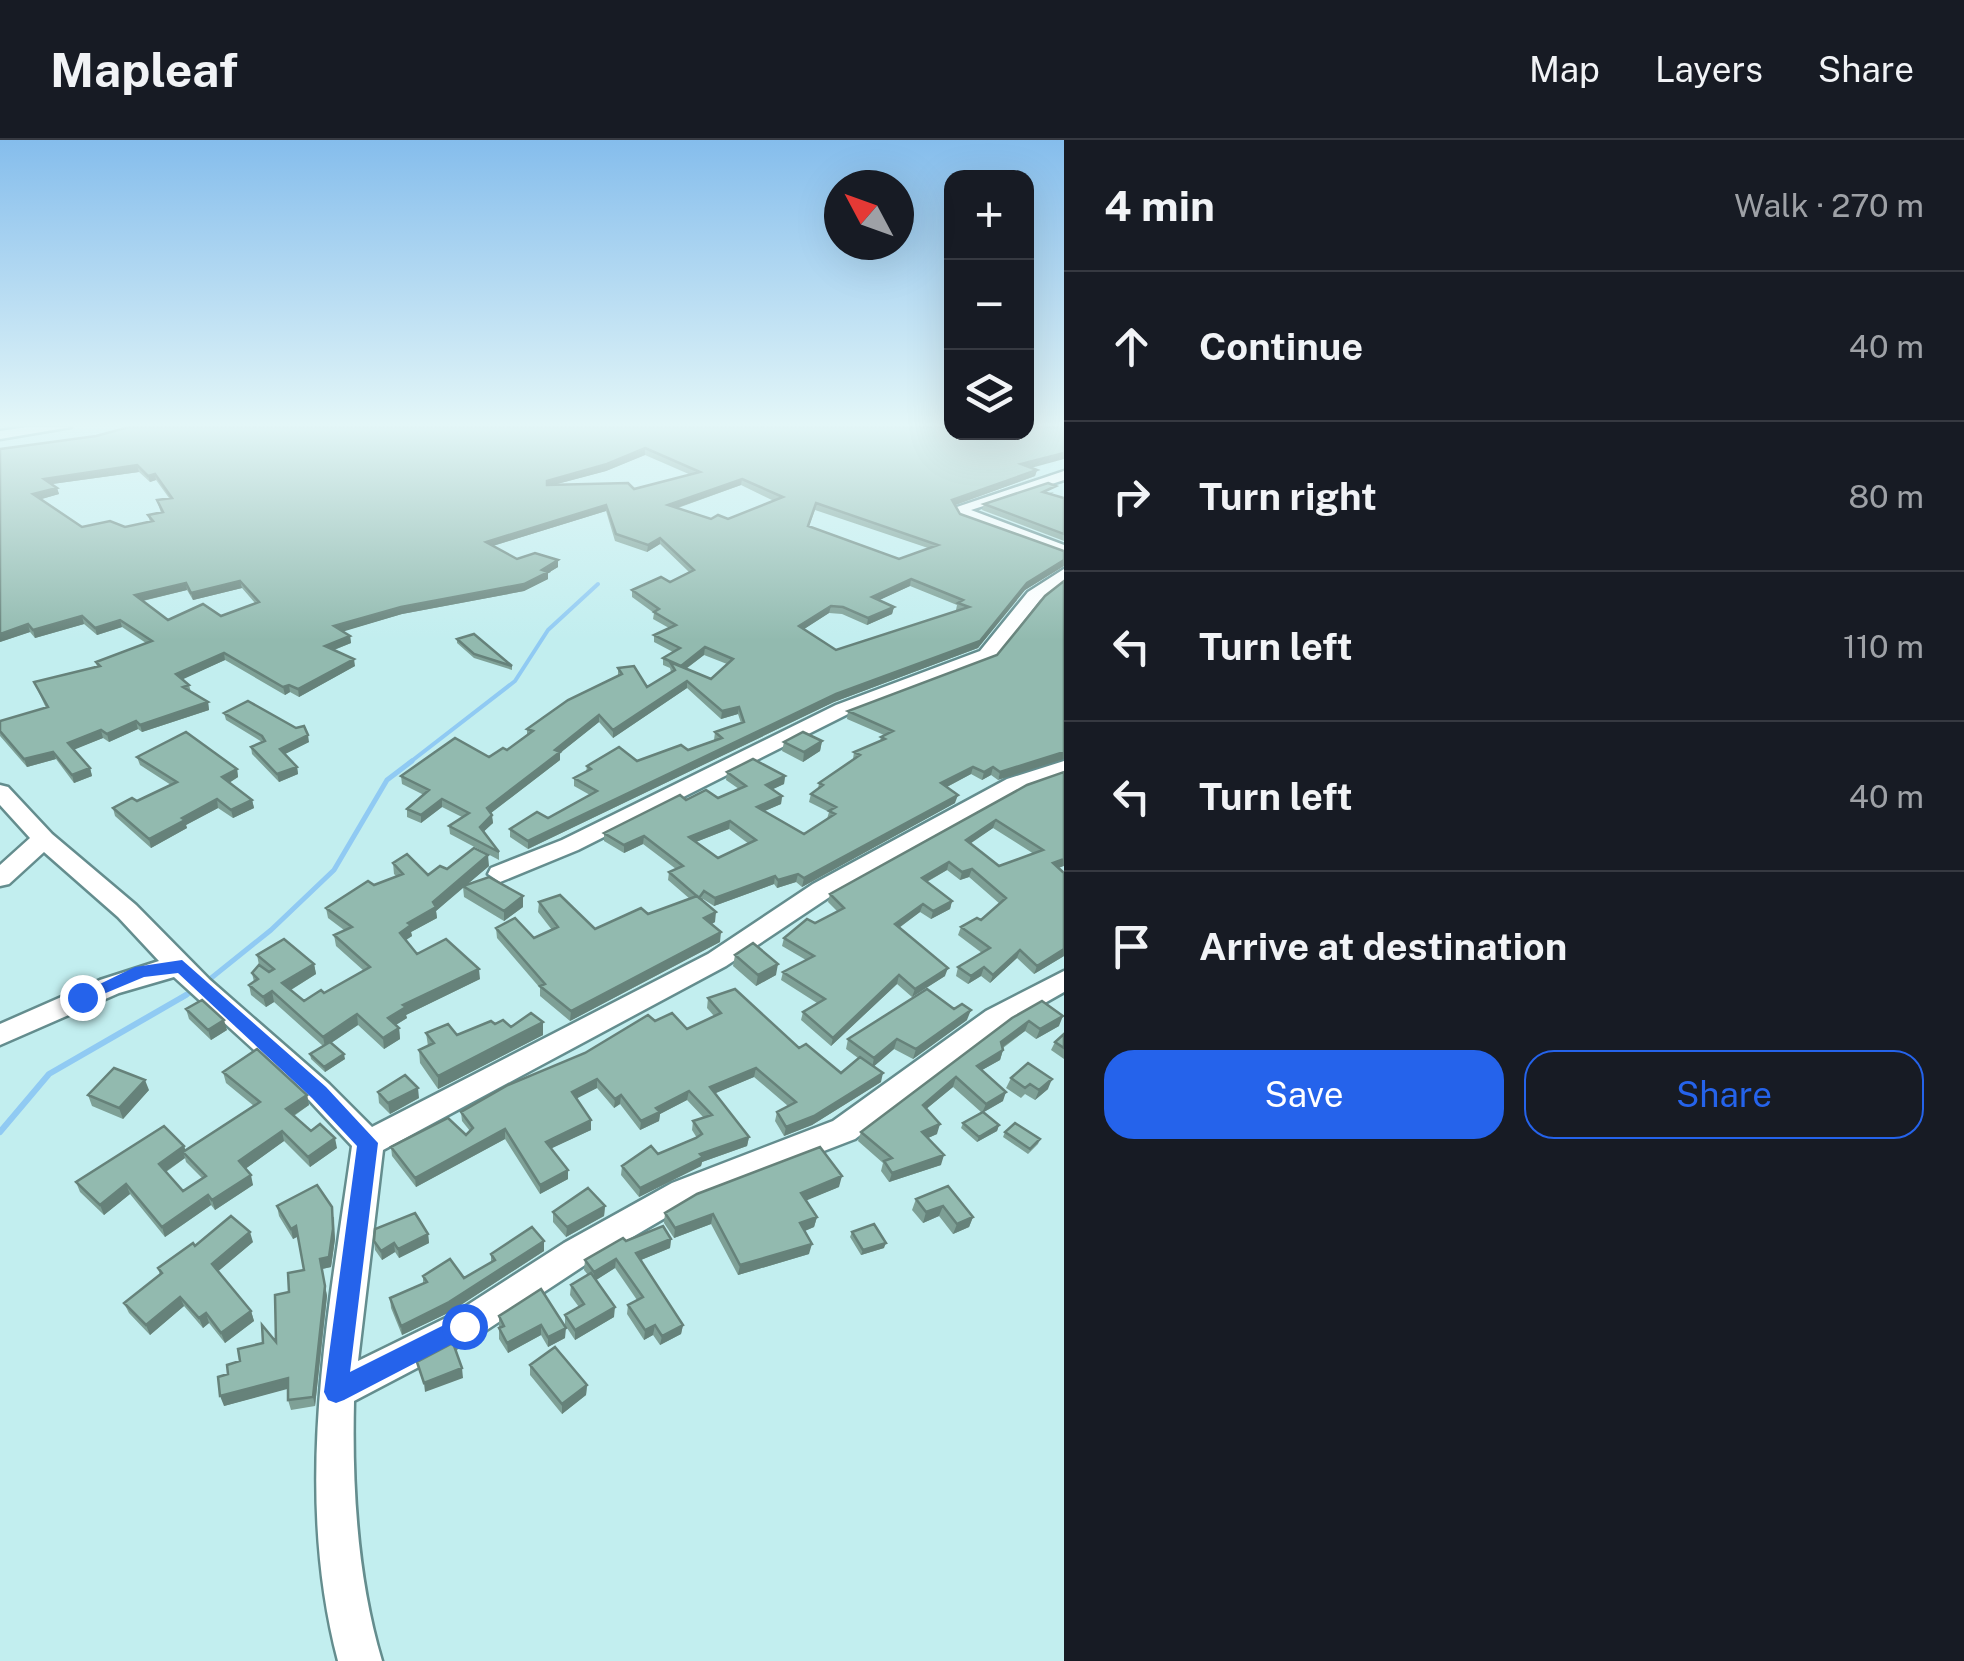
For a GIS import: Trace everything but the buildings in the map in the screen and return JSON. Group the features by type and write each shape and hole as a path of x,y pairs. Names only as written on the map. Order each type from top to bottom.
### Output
{"street":[{"path":"993,498 962,508 966,514 1064,551"},
{"path":"500,874 570,845 843,710 987,655 1034,596 1064,574"},
{"path":"368,1143 718,960 822,890 1015,784 1064,768"},
{"path":"0,792 44,839 319,1092 368,1143"},
{"path":"0,878 44,839"},
{"path":"0,1036 40,1022 82,997 141,972 182,966"},
{"path":"336,1392 464,1326 576,1253 684,1192 844,1130 996,1018 1064,980"},
{"path":"360,1661 350,1625 333,1473 336,1392 368,1143"}],"waterway":[{"path":"409,763 515,681 548,630 598,584"},
{"path":"205,983 271,930 334,870 387,780 412,761"},
{"path":"186,995 196,989"},
{"path":"0,1132 49,1074 186,995"},
{"path":"181,998 186,995"}],"route":[{"path":"82,997 141,972 182,966 200,987 319,1092 368,1143 356,1210 350,1295 336,1392 464,1326"}]}
